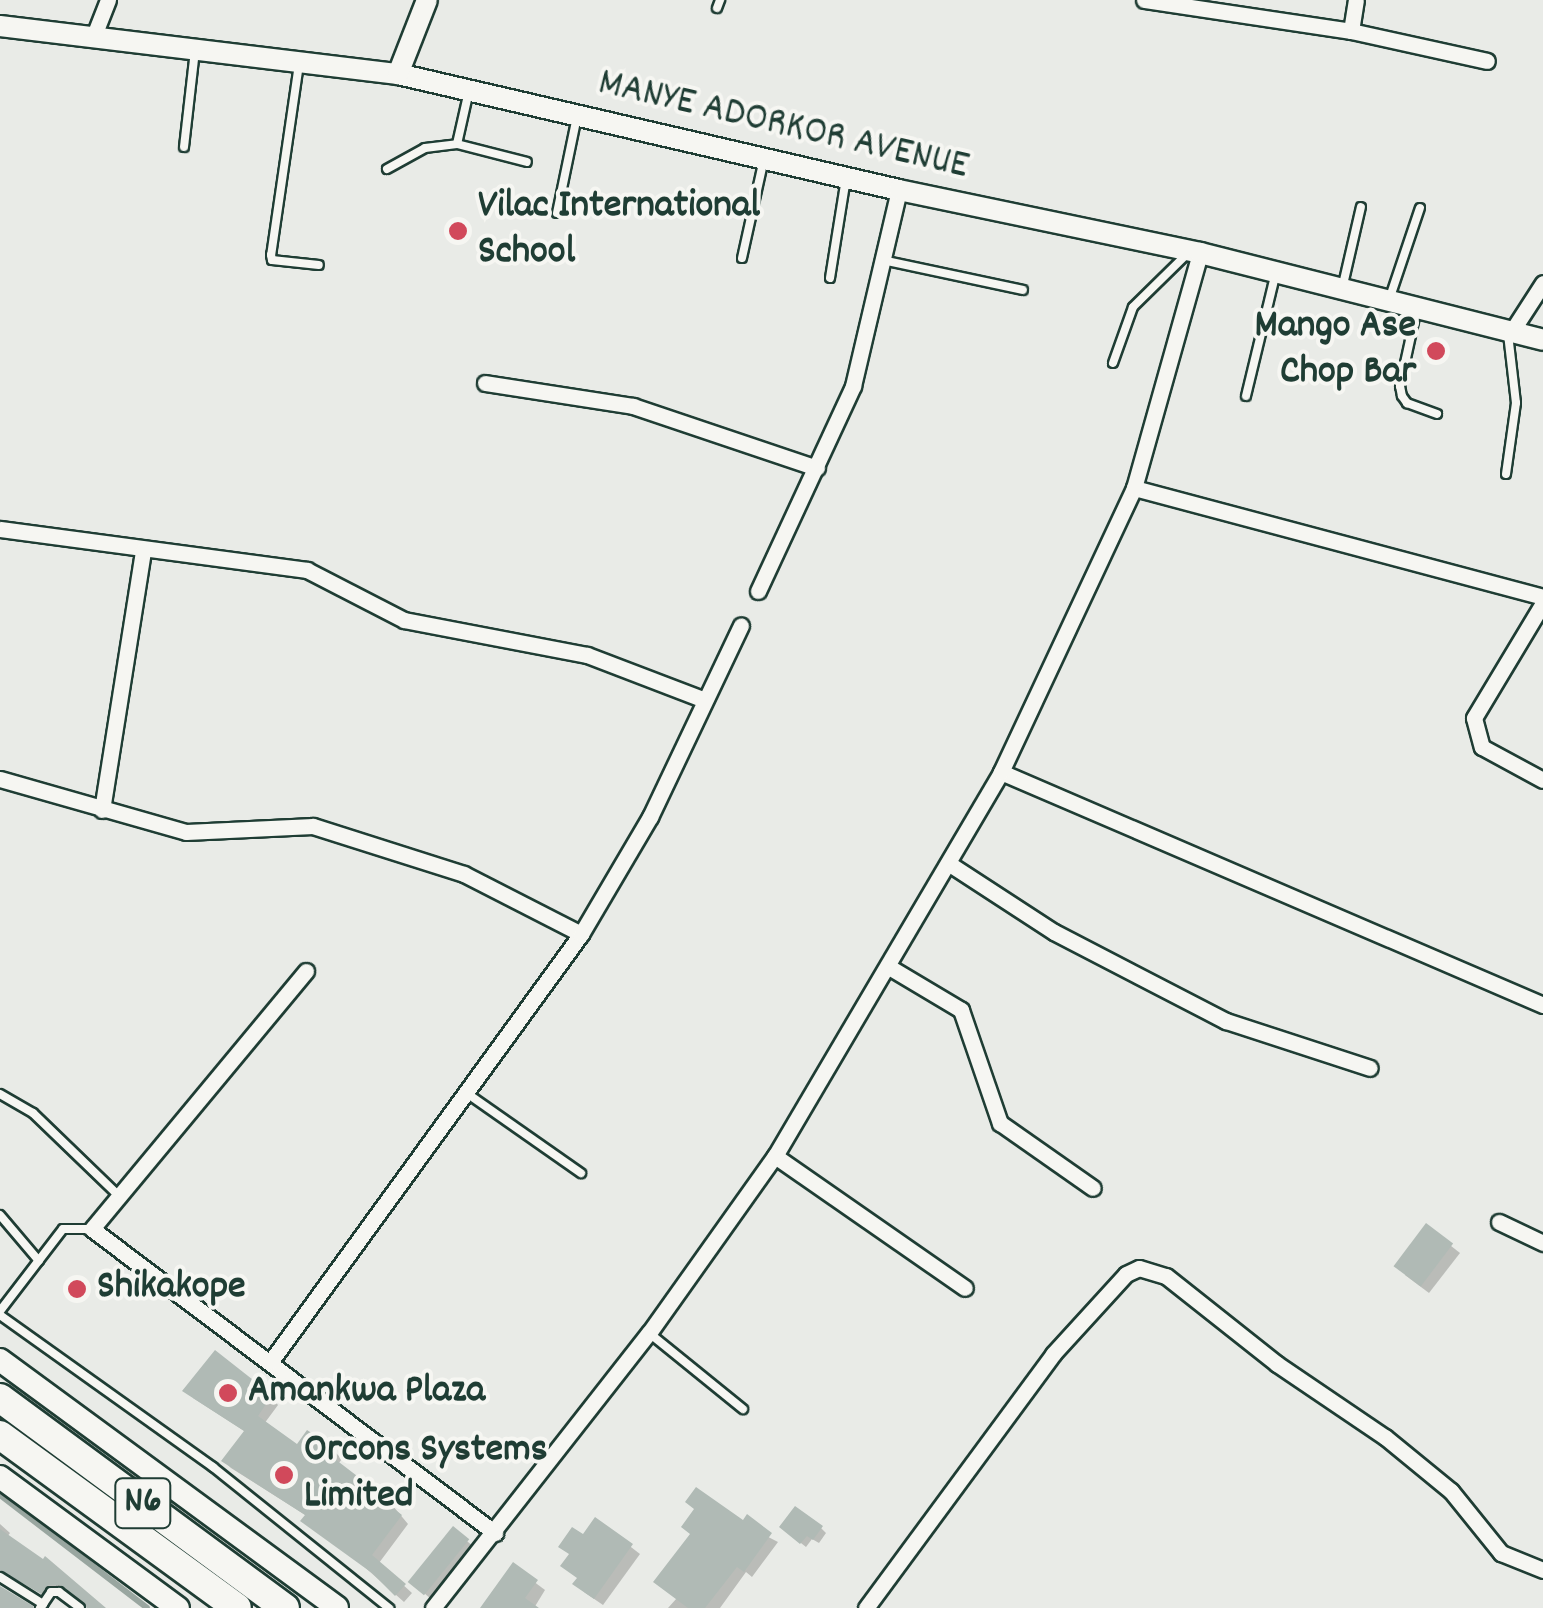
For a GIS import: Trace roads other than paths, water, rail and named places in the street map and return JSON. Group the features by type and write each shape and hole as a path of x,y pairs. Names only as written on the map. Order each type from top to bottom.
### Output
{"highway":[{"name":"N6","path":"0,1398 285,1608"},
{"name":"N6","path":"0,1435 237,1608"}],"main road":[{"path":"0,1360 337,1608"},
{"path":"0,1477 178,1608"}],"street":[{"path":"93,38 108,0"},
{"path":"398,74 428,0"},
{"path":"1144,0 1350,32 1487,61"},
{"path":"1350,32 1356,0"},
{"name":"MANYE ADORKOR AVENUE","path":"0,26 398,74 899,190 1195,252 1543,340"},
{"path":"758,590 853,386 899,190"},
{"path":"433,1608 649,1333 775,1156 1001,772 1134,488 1195,252"},
{"path":"1510,330 1543,282"},
{"path":"484,383 633,406 817,468"},
{"path":"1134,488 1543,600 1474,718 1482,747 1543,780"},
{"path":"0,530 307,570 404,620 587,655 705,700"},
{"path":"102,810 143,550"},
{"path":"271,1361 581,934 650,817 741,625"},
{"path":"1001,772 1543,1005"},
{"path":"0,779 186,832 312,826 464,874 581,934"},
{"path":"948,864 1054,932 1226,1021 1370,1068"},
{"path":"888,967 961,1010 1000,1123 1093,1188"},
{"path":"306,970 92,1229 494,1533"},
{"path":"775,1156 965,1288"},
{"path":"1499,1222 1543,1243"},
{"path":"866,1608 1052,1354 1126,1274 1140,1268 1166,1276 1276,1364 1385,1437 1450,1491 1501,1552 1543,1570"}],"lane":[{"path":"184,147 195,51"},
{"path":"299,63 270,255 272,260 319,264"},
{"path":"457,144 469,90"},
{"path":"557,213 578,116"},
{"path":"387,169 424,148 457,144 527,162"},
{"path":"742,258 764,159"},
{"path":"830,278 846,178"},
{"path":"1342,288 1361,207"},
{"path":"1389,300 1420,208"},
{"path":"1114,364 1133,307 1195,252"},
{"path":"882,260 1023,290"},
{"path":"1246,396 1276,272"},
{"path":"1418,308 1400,386 1408,404 1437,414"},
{"path":"1506,474 1516,403 1510,330"},
{"path":"0,1094 34,1114 118,1194"},
{"path":"468,1094 581,1173"},
{"path":"0,1215 38,1261"},
{"path":"92,1229 63,1230 0,1313 214,1467 389,1608"},
{"path":"649,1333 743,1410"},
{"path":"0,1578 42,1606 50,1592 59,1592 80,1608"}],"waterway":[{"path":"0,1495 147,1608"}],"place":[{"name":"Vilac International School","path":"458,231"},
{"name":"Mango Ase Chop Bar","path":"1436,351"},
{"name":"Shikakope","path":"77,1289"},
{"name":"Amankwa Plaza","path":"228,1393"},
{"name":"Orcons Systems Limited","path":"284,1475"}]}
